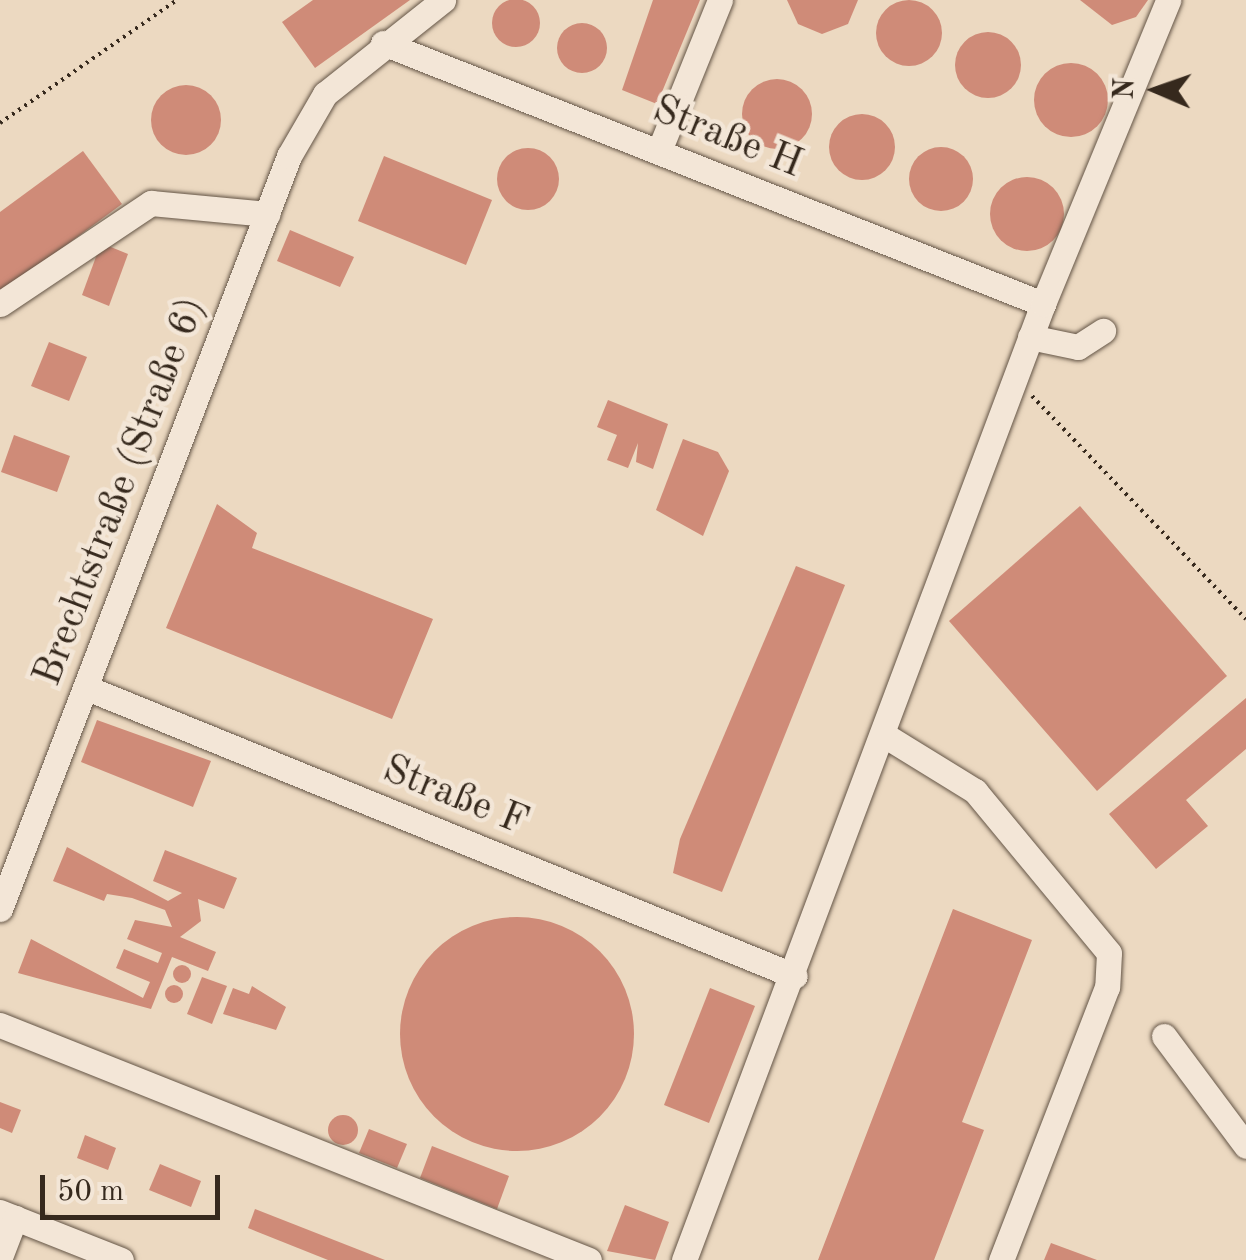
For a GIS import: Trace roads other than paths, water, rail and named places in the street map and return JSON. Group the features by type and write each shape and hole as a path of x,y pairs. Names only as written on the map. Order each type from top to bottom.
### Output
{"street":[{"name":"Brechtstraße (Straße 6)","path":"0,909 290,156 325,94 383,43 442,0"},
{"path":"659,152 720,0"},
{"path":"691,1258 1030,336 1168,0"},
{"name":"Straße H","path":"383,43 1043,304"},
{"path":"0,304 150,202 267,214"},
{"path":"1030,336 1078,347 1103,332"},
{"name":"Straße F","path":"87,688 795,976"},
{"path":"884,735 975,792 1108,954 1107,987 1001,1260"},
{"path":"0,1025 590,1260"},
{"path":"1164,1036 1246,1146"},
{"path":"0,1257 8,1215 120,1260"}]}
